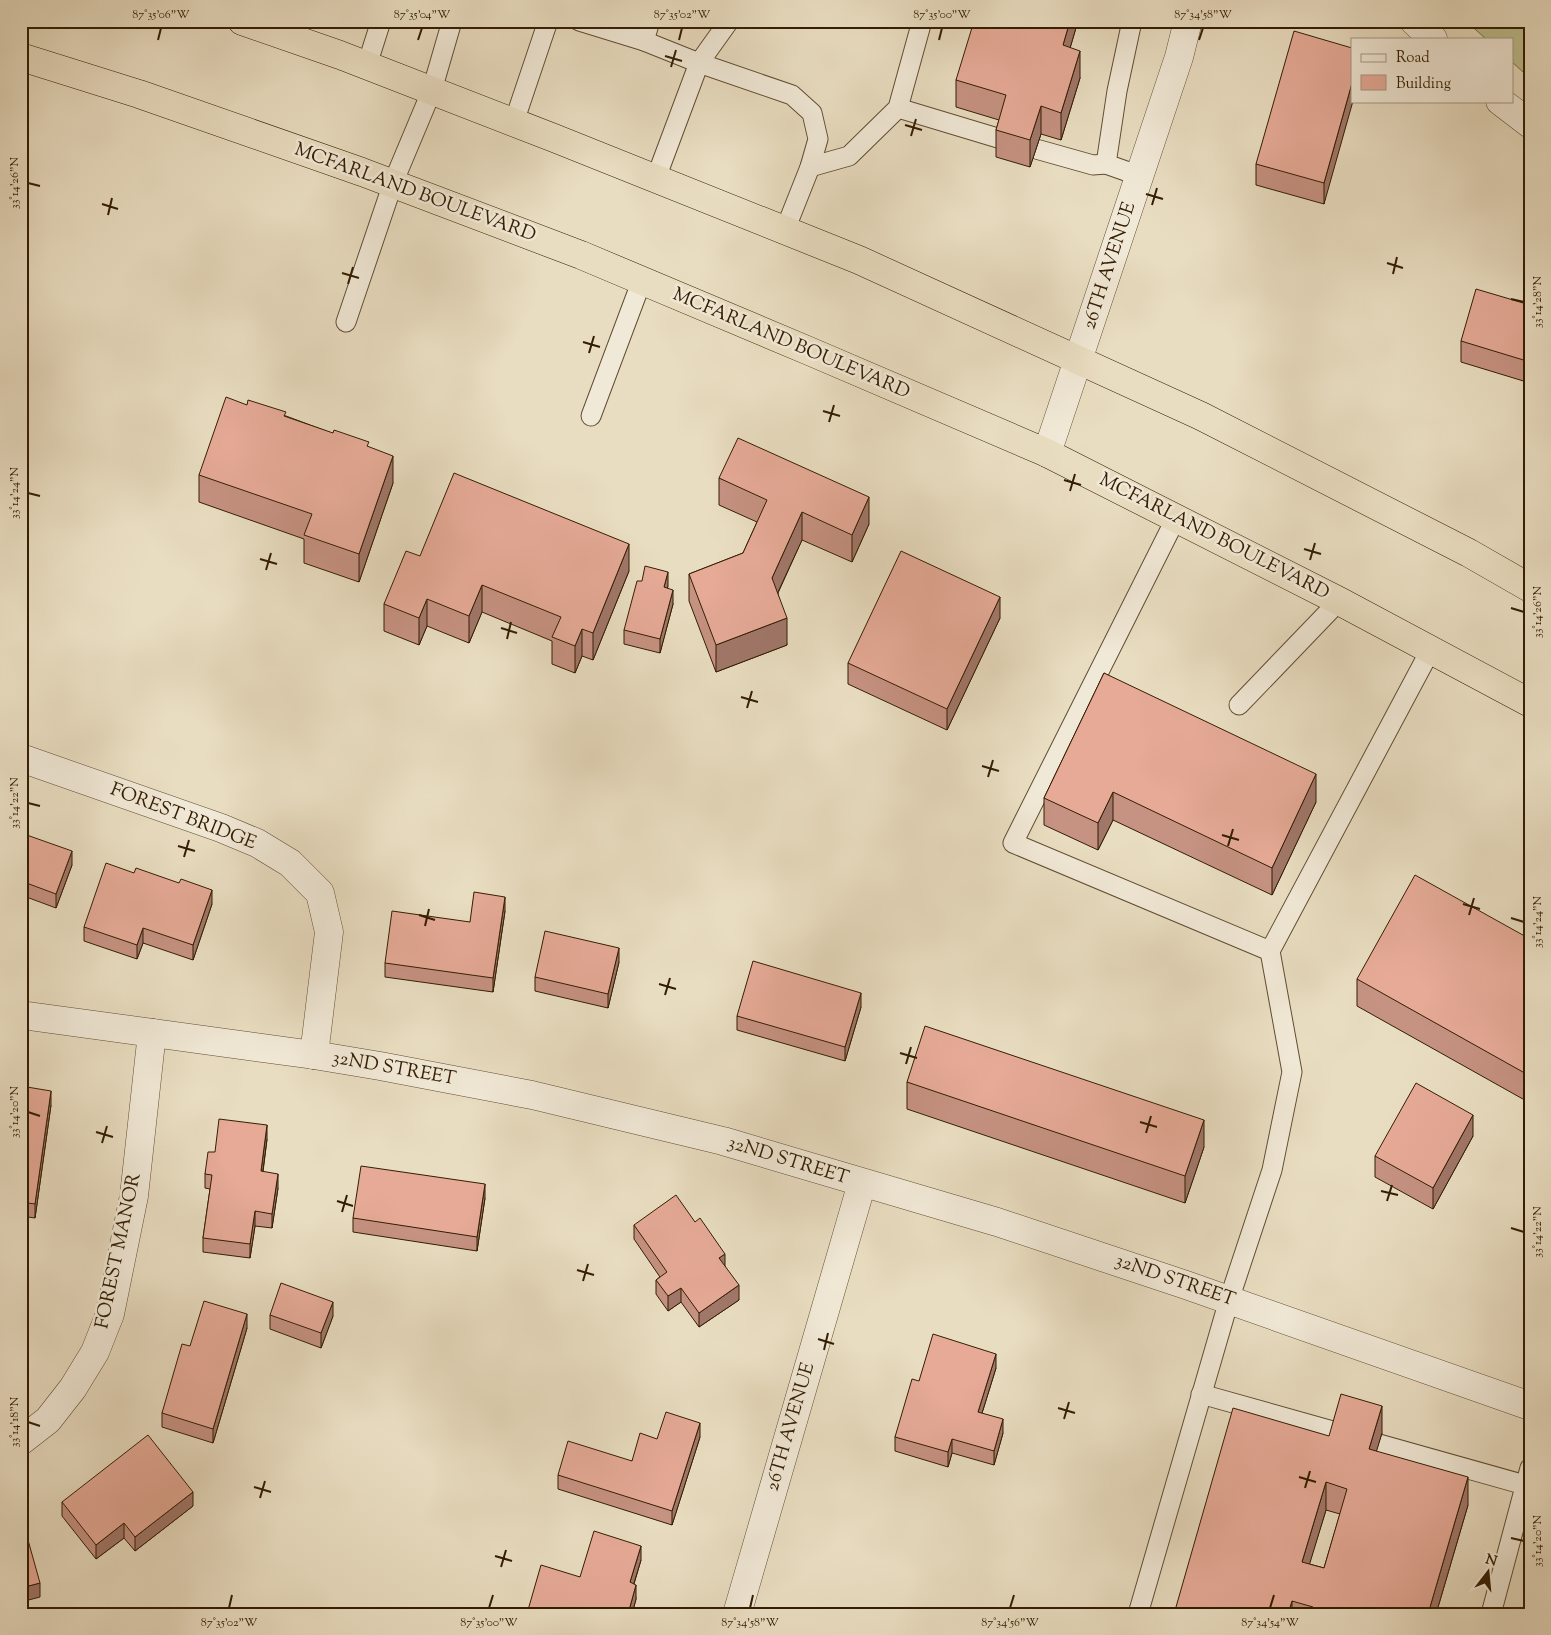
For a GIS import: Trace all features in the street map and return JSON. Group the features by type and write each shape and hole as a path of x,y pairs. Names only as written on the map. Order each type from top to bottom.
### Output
{"highway":[{"path":"242,21 432,90 859,260 1201,416 1469,553 1530,588"},
{"name":"MCFARLAND BOULEVARD","path":"21,57 139,94 393,183 581,254 1047,453 1339,600 1530,703"}],"street":[{"name":"26TH AVENUE","path":"1047,453 1179,57 1188,21"},
{"path":"1414,21 1432,38"},
{"path":"1501,102 1530,124"},
{"name":"FOREST BRIDGE","path":"21,758 221,828 257,843 290,863 320,893 329,932 314,1055"},
{"name":"32ND STREET","path":"21,1015 314,1055 532,1095 723,1141 997,1222 1229,1300 1530,1406"},
{"name":"FOREST MANOR","path":"21,1441 48,1420 73,1388 95,1352 110,1314 134,1196 152,1032"},
{"name":"26TH AVENUE","path":"737,1614 862,1183"}],"lane":[{"path":"367,65 381,21"},
{"path":"346,322 393,183 432,90 452,21"},
{"path":"514,122 548,21"},
{"path":"644,41 650,21"},
{"path":"656,178 700,63 729,21"},
{"path":"810,167 849,156 898,108 922,21"},
{"path":"1106,164 1117,91 1132,21"},
{"path":"589,23 792,95 812,113 818,139 810,167 785,230"},
{"path":"898,108 1001,140"},
{"path":"1036,149 1094,165 1106,164 1140,176"},
{"path":"591,416 642,280"},
{"path":"1176,518 1013,843 1270,951"},
{"path":"1239,705 1339,600"},
{"path":"1138,1614 1229,1300 1272,1170 1292,1072 1270,951 1431,649"},
{"path":"1201,1394 1527,1477 1491,1614"}],"green space":[{"path":"1466,21 1530,21 1530,65 1523,72 1514,64 1514,38 1485,38"}],"building":[{"path":"974,21 982,21 998,26 999,21 1070,21 1063,45 1080,51 1061,113 1041,106 1030,140 996,130 1006,95 956,80"},
{"path":"1294,31 1351,48 1351,87 1324,183 1256,164"},
{"path":"1476,289 1530,305 1530,362 1461,341"},
{"path":"226,397 247,405 248,400 286,412 284,416 333,433 334,430 369,442 367,446 393,456 359,554 304,535 312,514 199,475"},
{"path":"738,438 869,497 852,535 802,512 772,578 787,618 716,645 689,574 743,553 767,500 719,478"},
{"path":"454,473 629,544 593,633 582,629 575,646 552,637 561,617 482,585 469,616 427,599 419,618 384,604 406,551 420,556"},
{"path":"901,551 1000,597 947,709 848,663"},
{"path":"645,566 668,572 664,587 673,590 660,639 624,630 637,581 642,581"},
{"path":"1104,673 1316,774 1272,868 1113,792 1098,823 1044,798"},
{"path":"21,833 72,851 56,894 21,881"},
{"path":"106,863 134,873 136,868 179,883 181,879 212,890 193,945 143,928 137,945 84,927"},
{"path":"1415,875 1530,939 1530,1076 1357,979"},
{"path":"474,892 505,897 493,978 385,963 392,911 470,922"},
{"path":"545,931 619,948 608,994 535,977"},
{"path":"753,961 861,993 845,1047 737,1016"},
{"path":"925,1026 1204,1120 1185,1176 907,1082"},
{"path":"1416,1083 1473,1115 1433,1188 1375,1156"},
{"path":"21,1086 51,1091 35,1204 21,1202"},
{"path":"219,1119 267,1125 261,1171 278,1174 272,1214 255,1211 250,1244 203,1238 212,1175 205,1174 208,1152 215,1152"},
{"path":"361,1166 485,1184 477,1237 353,1218"},
{"path":"676,1195 695,1222 700,1218 725,1254 719,1258 739,1285 699,1313 681,1288 668,1296 656,1280 667,1272 634,1225"},
{"path":"281,1283 333,1302 321,1333 270,1315"},
{"path":"204,1301 247,1314 213,1429 162,1413 182,1344 190,1346"},
{"path":"933,1334 996,1354 978,1412 1003,1419 994,1451 952,1439 948,1452 895,1437 912,1379 919,1381"},
{"path":"1341,1394 1382,1406 1369,1449 1468,1477 1428,1614 1311,1614 1313,1607 1292,1601 1288,1614 1174,1614 1233,1408 1329,1436","holes":["1326,1482 1347,1489 1324,1568 1302,1562"]},
{"path":"666,1412 700,1423 672,1511 558,1475 568,1441 632,1461 640,1433 657,1439"},
{"path":"148,1435 193,1492 135,1537 124,1523 96,1545 62,1502"},
{"path":"594,1531 641,1546 630,1582 636,1585 628,1614 541,1614 528,1610 541,1565 580,1577"},
{"path":"28,1540 40,1583 21,1588 21,1541"}]}
